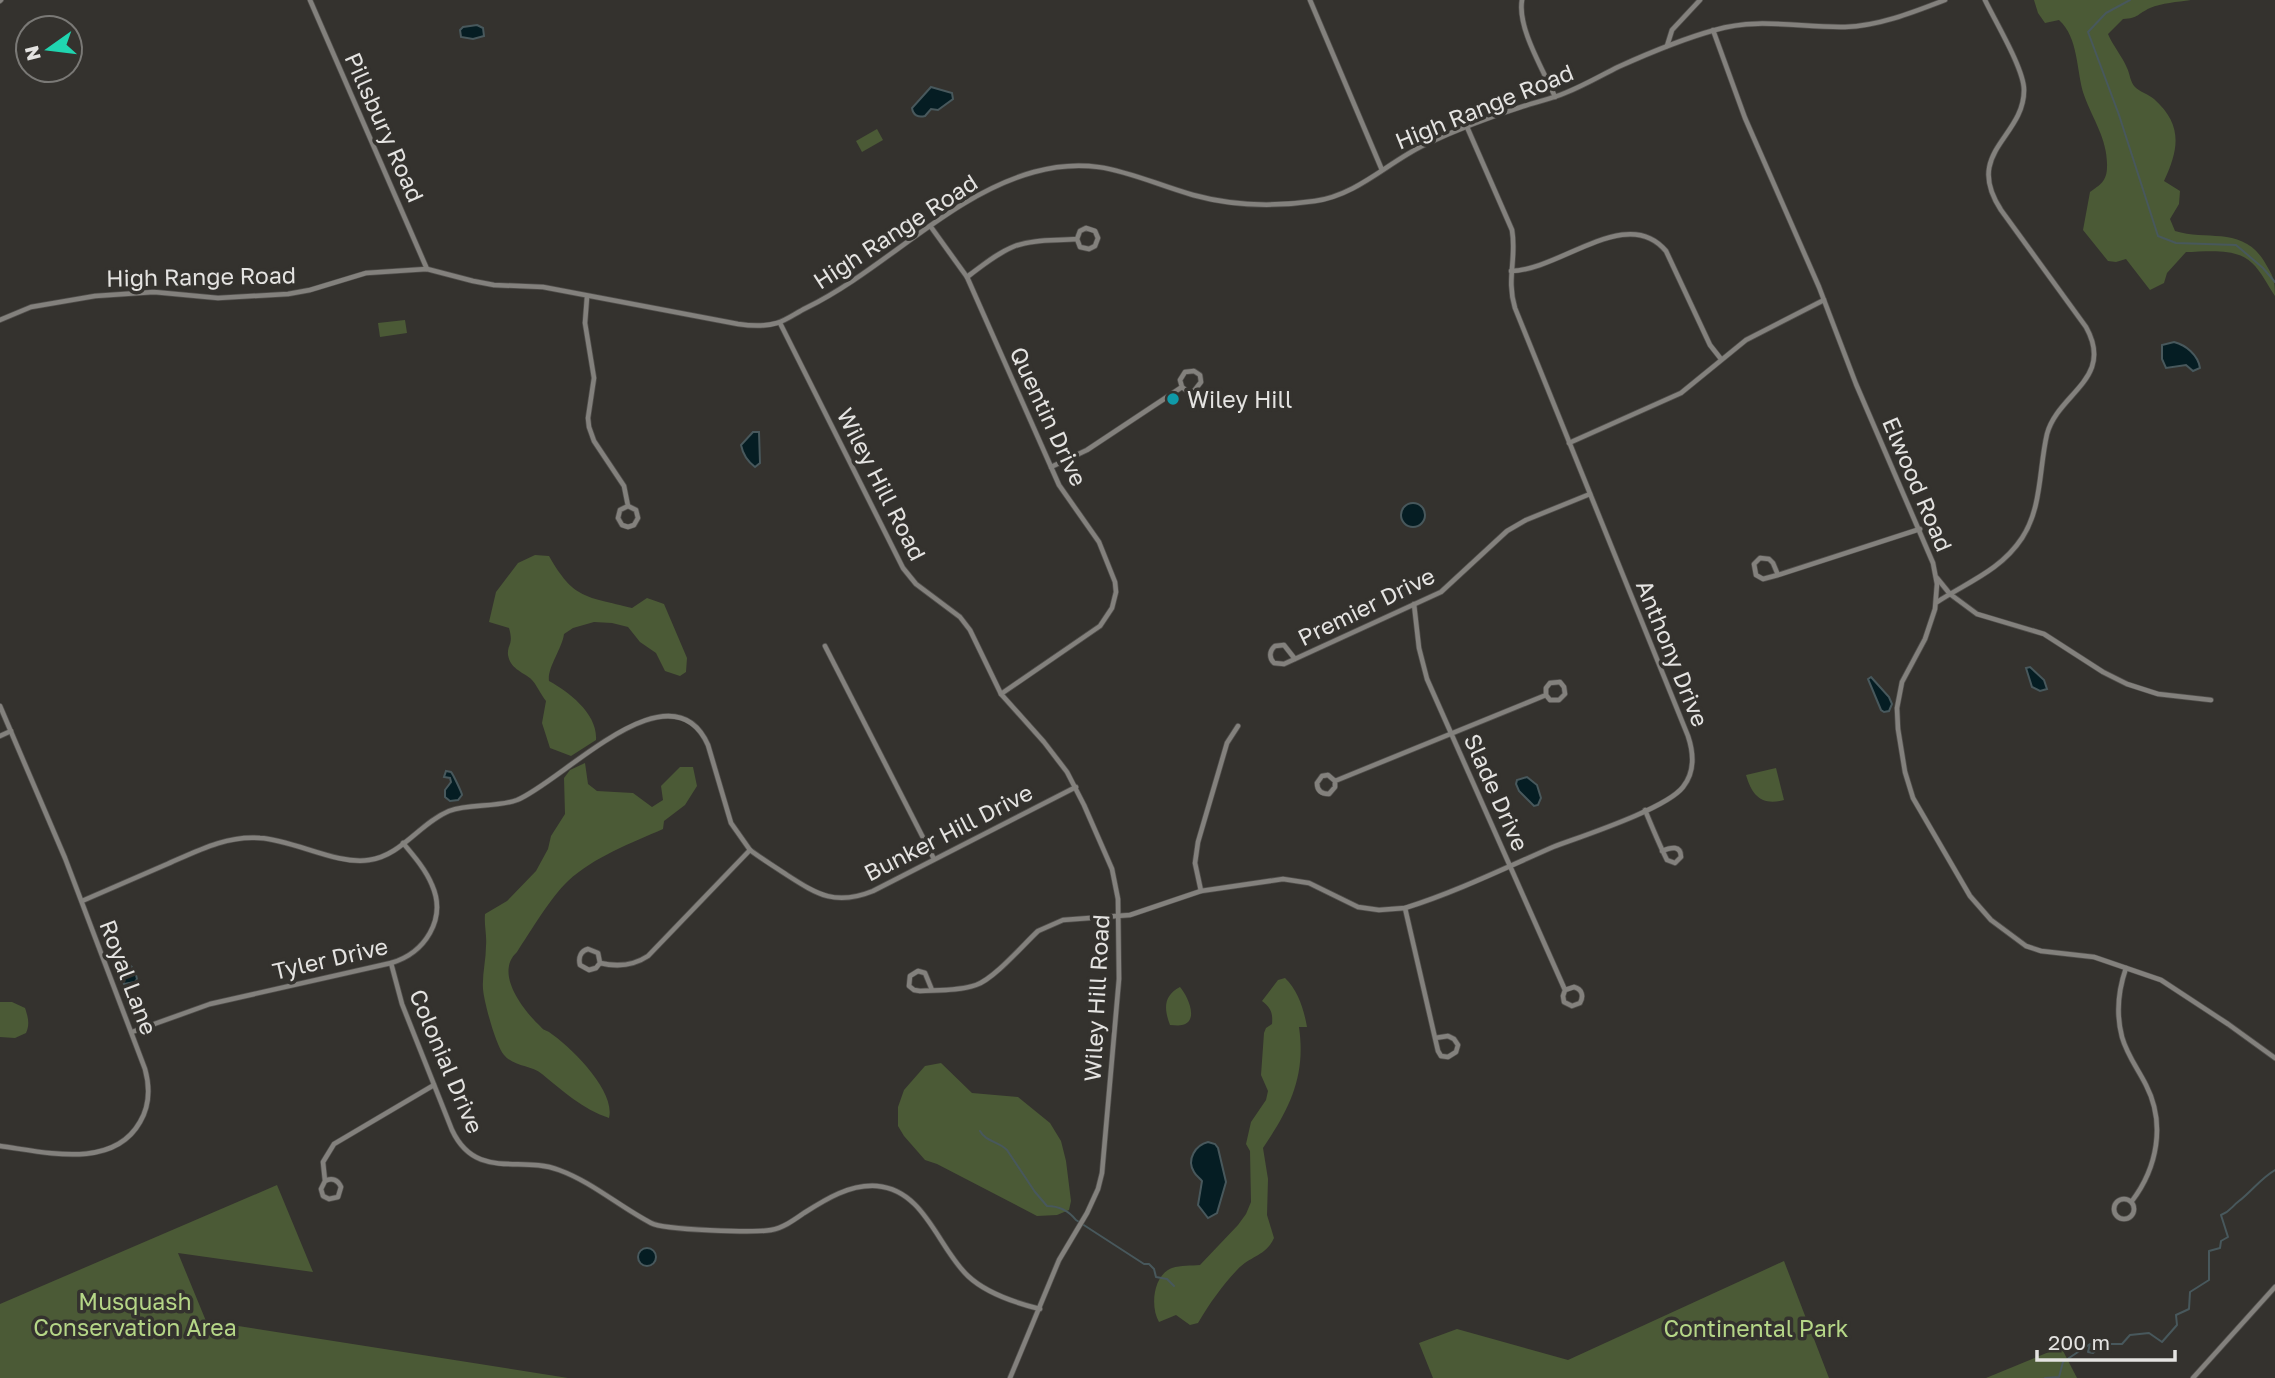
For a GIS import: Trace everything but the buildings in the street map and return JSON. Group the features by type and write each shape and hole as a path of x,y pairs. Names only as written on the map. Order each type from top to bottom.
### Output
{"street":[{"name":"Pillsbury Road","path":"310,0 427,269"},
{"path":"1310,0 1382,170"},
{"path":"1522,0 1523,23 1555,97"},
{"path":"1667,46 1672,30 1700,0"},
{"name":"High Range Road","path":"0,320 31,307 95,296 142,292 218,298 288,294 366,273 427,269 494,285 543,287 749,325 780,322 830,296 966,202 1024,175 1056,168 1088,166 1115,169 1223,202 1255,205 1330,198 1350,191 1410,152 1519,107 1555,97 1667,46 1713,30 1763,24 1845,27 1866,25 1945,0"},
{"path":"1936,602 1995,567 2022,538 2034,509 2049,427 2087,379 2094,354 2086,327 1990,191 1990,165 2020,108 2024,87 2017,65 1985,0"},
{"name":"Elwood Road","path":"1713,30 1745,118 1920,529 1936,577 1933,619 1902,682 1896,708 1905,772 1920,812 1970,896 1984,913 2008,934 2036,950 2083,955 2151,975 2166,982 2275,1058"},
{"name":"Anthony Drive","path":"932,990 972,986 982,982 1038,931 1053,923 1068,919 1118,917 1201,891 1268,880 1294,879 1314,885 1358,907 1379,910 1405,908 1645,810 1668,799 1682,788 1692,768 1692,747 1515,308 1510,290 1514,246 1512,230 1467,127"},
{"name":"Quentin Drive","path":"932,226 967,277 1064,494 1101,547 1115,582 1114,603 1107,618 1096,630 1001,694"},
{"path":"1086,228 1095,231 1098,238 1095,246 1087,249 1079,246 1077,239 1080,231 1086,228"},
{"path":"1511,271 1539,267 1614,235 1643,235 1657,242 1665,251 1710,345 1721,359"},
{"path":"967,277 1014,246 1077,239"},
{"path":"587,297 585,323 594,378 589,427 594,442 622,482 628,506 636,510 636,524 628,527 620,523 618,515 620,510 628,506"},
{"path":"1569,443 1681,393 1755,335 1824,300"},
{"name":"Wiley Hill Road","path":"780,322 902,567 920,588 954,612 967,625 1001,694 1055,754 1076,787 1112,869 1117,888 1119,990 1102,1173 1087,1213 1059,1260 1010,1378"},
{"path":"1194,371 1200,375 1198,389 1191,391 1182,387 1181,377 1185,372 1194,371"},
{"path":"1051,467 1093,446 1182,387"},
{"name":"Premier Drive","path":"1295,659 1284,646 1275,646 1271,651 1272,661 1278,665 1295,659 1414,604 1449,586 1515,526 1590,494"},
{"path":"1778,575 1767,558 1760,558 1754,564 1754,571 1759,578 1766,579 1920,529"},
{"path":"1936,577 1950,594 1977,614 2044,634 2103,672 2127,684 2158,694 2211,700"},
{"name":"Slade Drive","path":"1414,604 1423,668 1565,990 1563,996 1566,1004 1572,1006 1580,1003 1580,990 1574,987 1565,990"},
{"path":"825,646 934,859"},
{"path":"1557,681 1564,687 1565,694 1559,701 1553,701 1546,695 1546,688 1550,683 1557,681"},
{"path":"1335,781 1546,695"},
{"name":"Royal Lane","path":"0,706 82,901 132,1032 147,1076 148,1097 142,1118 135,1130 125,1140 106,1150 89,1153 44,1152 0,1146"},
{"path":"82,901 207,847 238,838 275,840 360,861 382,857 448,812 517,800 576,760 650,718 666,715 687,721 703,736 708,745 731,823 750,850 649,956 628,965 600,963"},
{"path":"1201,891 1195,863 1198,842 1227,743 1238,726"},
{"path":"0,736 11,731"},
{"path":"1328,775 1335,781 1334,790 1329,794 1318,789 1317,783 1322,776 1328,775"},
{"name":"Bunker Hill Drive","path":"750,850 816,893 836,898 863,895 1076,787"},
{"path":"1645,810 1662,851"},
{"name":"Tyler Drive","path":"132,1032 210,1004 391,963 407,957 421,947 430,934 436,913 436,897 431,882 404,843"},
{"path":"1405,908 1437,1051 1441,1056 1451,1057 1456,1052 1458,1045 1454,1039 1435,1038"},
{"path":"592,949 599,956 600,963 593,970 586,969 580,965 580,955 585,950 592,949"},
{"name":"Colonial Drive","path":"391,963 398,994 454,1135 472,1155 497,1163 551,1167 660,1227 769,1231 851,1189 877,1186 893,1190 916,1205 959,1267 972,1280 985,1289 1040,1309"},
{"path":"2126,968 2119,996 2120,1028 2126,1049 2151,1095 2157,1130 2150,1172 2132,1202"},
{"path":"918,971 925,973 932,990 914,990 908,983 910,976 918,971"},
{"path":"325,1181 338,1181 341,1191 338,1197 329,1199 323,1196 321,1189 325,1181 323,1163 334,1144 434,1085"},
{"path":"2123,1198 2132,1202 2135,1208 2133,1215 2123,1219 2117,1216 2114,1211 2117,1201 2123,1198"},
{"path":"2193,1378 2275,1287"}],"green space":[{"path":"2034,0 2191,0 2160,5 2135,17 2123,19 2108,34 2133,85 2154,99 2170,118 2174,128 2175,148 2164,181 2180,191 2179,204 2170,219 2175,231 2224,237 2245,243 2255,250 2270,271 2275,296 2252,263 2229,252 2186,252 2167,273 2164,283 2150,290 2126,259 2108,261 2083,230 2090,192 2100,185 2106,176 2105,148 2081,86 2070,36 2059,20 2045,23"},
{"path":"877,129 883,140 862,152 856,141"},
{"path":"405,320 407,333 380,337 378,323"},
{"path":"535,555 549,556 574,589 592,598 632,608 647,598 664,604 687,658 686,672 680,676 665,671 656,653 640,642 628,627 612,623 594,622 573,628 564,634 550,670 549,681 581,705 592,721 596,740 571,756 550,748 542,723 546,701 532,680 511,663 508,651 511,638 509,628 489,622 496,592 518,563"},
{"path":"585,763 588,784 597,791 633,793 652,807 663,800 661,786 680,767 693,767 697,786 685,805 664,821 663,829 601,858 568,881 548,905 511,961 508,970 513,991 526,1011 542,1028 569,1048 599,1083 606,1095 609,1118 581,1105 538,1071 513,1062 504,1055 497,1043 483,989 485,914 507,901 536,871 548,849 551,836 565,814 564,778 570,770"},
{"path":"1776,768 1784,800 1770,802 1755,794 1746,775"},
{"path":"1285,978 1300,1001 1307,1027 1299,1027 1300,1061 1294,1091 1263,1148 1268,1179 1267,1215 1274,1238 1262,1253 1242,1265 1231,1276 1198,1323 1190,1325 1176,1315 1159,1322 1154,1300 1161,1277 1172,1268 1200,1265 1238,1225 1251,1202 1250,1151 1246,1144 1251,1122 1266,1100 1268,1091 1261,1075 1264,1033 1272,1024 1271,1011 1262,1001 1278,980"},
{"path":"1180,987 1190,1007 1190,1018 1182,1025 1170,1025 1166,1003 1170,994"},
{"path":"0,1002 12,1002 25,1008 28,1021 26,1033 15,1038 0,1037"},
{"path":"941,1063 972,1093 1018,1097 1050,1123 1061,1141 1066,1161 1071,1201 1069,1210 1057,1215 1037,1216 925,1160 904,1136 898,1126 898,1107 904,1090 925,1066"},
{"name":"Musquash Conservation Area","path":"277,1185 313,1272 178,1253 206,1321 568,1378 0,1378 0,1304"},
{"name":"Continental Park","path":"1784,1261 1829,1378 1433,1378 1419,1343 1457,1329 1568,1360"},
{"path":"2061,1347 2077,1378 1986,1378"}],"water":[{"path":"477,25 483,28 484,36 473,39 461,37 460,30 463,27"},
{"path":"931,87 952,93 953,99 938,110 931,109 925,116 920,117 912,108"},
{"path":"2174,342 2191,351 2200,368 2193,371 2186,365 2166,368 2162,359 2162,345"},
{"path":"753,432 759,432 760,463 755,467 746,458 741,445"},
{"path":"1413,503 1421,507 1425,515 1421,523 1413,527 1405,523 1401,515 1405,507"},
{"path":"2030,667 2044,680 2047,689 2040,691 2032,687 2026,668"},
{"path":"1871,677 1889,697 1892,704 1889,711 1881,710 1868,679"},
{"path":"446,771 451,772 461,791 462,795 458,800 450,801 445,797 445,790 451,782 450,778 444,777"},
{"path":"1527,777 1537,785 1541,798 1538,805 1534,806 1519,791 1516,784 1517,780"},
{"path":"130,965 137,979 124,984 119,971"},
{"path":"1208,1142 1218,1148 1226,1182 1217,1213 1208,1218 1198,1205 1202,1181 1194,1172 1191,1162 1196,1149"},
{"path":"647,1248 653,1251 656,1257 653,1263 647,1266 641,1263 638,1257 641,1251"}],"waterway":[{"path":"2130,0 2106,13 2088,32 2119,115 2158,236 2176,243 2236,245 2275,282"},
{"path":"980,1131 1007,1150 1047,1206 1066,1211 1144,1264 1149,1264 1156,1277 1167,1279 1174,1286"},
{"path":"2045,1378 2059,1377 2063,1362 2090,1344 2088,1352 2093,1353 2104,1344 2122,1344 2130,1335 2149,1333 2162,1342 2177,1325 2176,1315 2189,1309 2190,1292 2209,1280 2209,1251 2220,1248 2221,1241 2228,1237 2221,1215 2275,1170"}],"place":[{"name":"Wiley Hill","path":"1173,399"}]}
